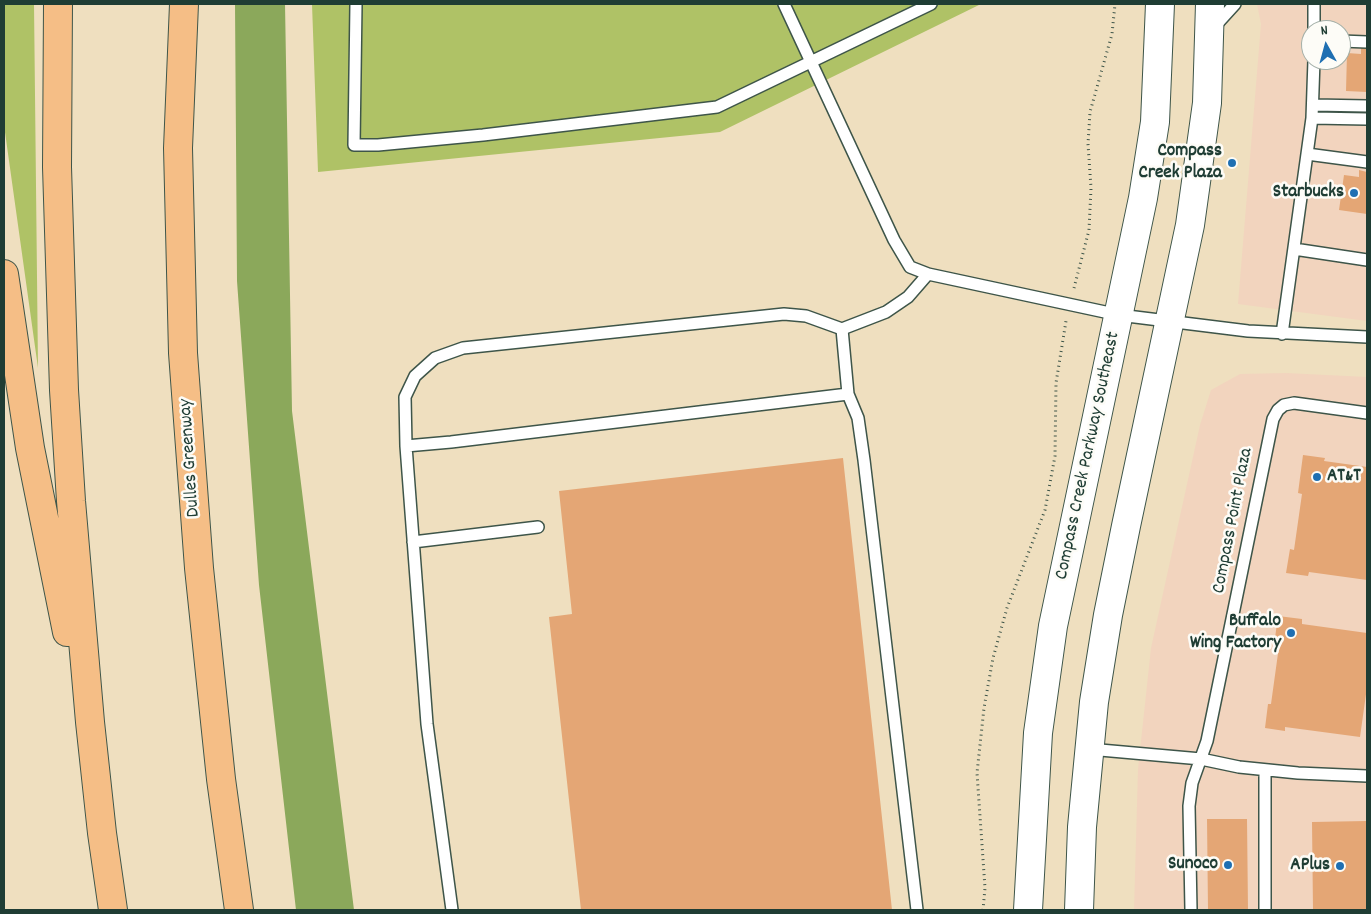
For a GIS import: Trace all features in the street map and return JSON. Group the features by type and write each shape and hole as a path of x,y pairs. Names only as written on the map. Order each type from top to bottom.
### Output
{"highway":[{"path":"58,4 57,167 64,390 71,500 95,769 113,910"},
{"name":"Dulles Greenway","path":"184,4 178,148 182,353 199,568 221,779 239,910"},
{"path":"4,274 30,448 95,769"}],"street":[{"name":"Compass Creek Parkway Southeast","path":"1028,910 1038,733 1053,626 1142,198 1154,122 1160,4"},
{"path":"1079,910 1082,827 1094,702 1108,615 1190,225 1207,102 1210,4"}],"lane":[{"path":"356,4 354,145 378,145 483,135 717,106 931,4"},
{"path":"784,4 894,240 910,267 928,274 1119,315 1282,334 1367,337"},
{"path":"1210,32 1227,10 1235,4"},
{"path":"1314,4 1314,20"},
{"path":"1351,41 1367,42"},
{"path":"1282,334 1314,104 1314,70"},
{"path":"1314,104 1367,106"},
{"path":"1312,118 1367,119"},
{"path":"1307,154 1367,162"},
{"path":"1294,249 1367,260"},
{"path":"452,910 427,724 406,446 405,397 416,376 435,358 464,348 784,314 806,316 842,329 886,312 908,297 928,274"},
{"path":"842,329 848,394 858,418 863,451 917,910"},
{"path":"406,446 848,394"},
{"name":"Compass Point Plaza","path":"1191,910 1189,806 1192,783 1207,741 1270,428 1278,410 1284,405 1294,403 1367,413"},
{"path":"413,542 538,527"},
{"path":"1089,748 1201,759 1265,770 1367,776"},
{"path":"1265,770 1265,910"}],"path":[{"path":"983,910 985,888 977,772 984,708 993,658 1007,608 1044,510 1055,456 1056,383 1060,345 1089,230 1091,188 1088,144 1090,112 1112,34 1115,4"}],"shaded area":[{"path":"1257,4 1367,4 1367,321 1238,304 1261,24"},
{"path":"1286,373 1367,377 1367,910 1134,910 1138,769 1151,648 1200,425 1211,390 1240,374"}],"green space":[{"path":"4,4 34,4 38,368 4,125"},
{"path":"235,4 285,4 292,411 354,910 296,910 259,585 237,281"},
{"path":"312,4 981,4 720,132 318,172"}],"building":[{"path":"1361,48 1367,48 1367,92 1346,91 1347,70 1351,70 1351,53 1361,54"},
{"name":"Starbucks","path":"1359,170 1367,172 1367,214 1339,210 1344,175 1359,177"},
{"path":"1303,455 1325,458 1324,461 1367,467 1367,580 1309,572 1308,576 1286,573 1290,549 1294,550 1302,494 1298,493"},
{"path":"843,458 892,910 581,910 549,617 572,614 559,491"},
{"path":"1278,616 1302,619 1302,624 1367,633 1367,687 1360,737 1285,727 1285,731 1265,728 1268,704 1271,704 1280,639 1275,638"},
{"name":"Sunoco","path":"1207,819 1247,819 1248,910 1208,910"},
{"name":"APlus","path":"1367,821 1367,910 1313,910 1312,822"}],"place":[{"name":"Compass Creek Plaza","path":"1232,163"},
{"name":"Starbucks","path":"1354,193"},
{"name":"AT&T","path":"1317,477"},
{"name":"Buffalo Wing Factory","path":"1291,633"},
{"name":"Sunoco","path":"1228,865"},
{"name":"APlus","path":"1340,866"}]}
